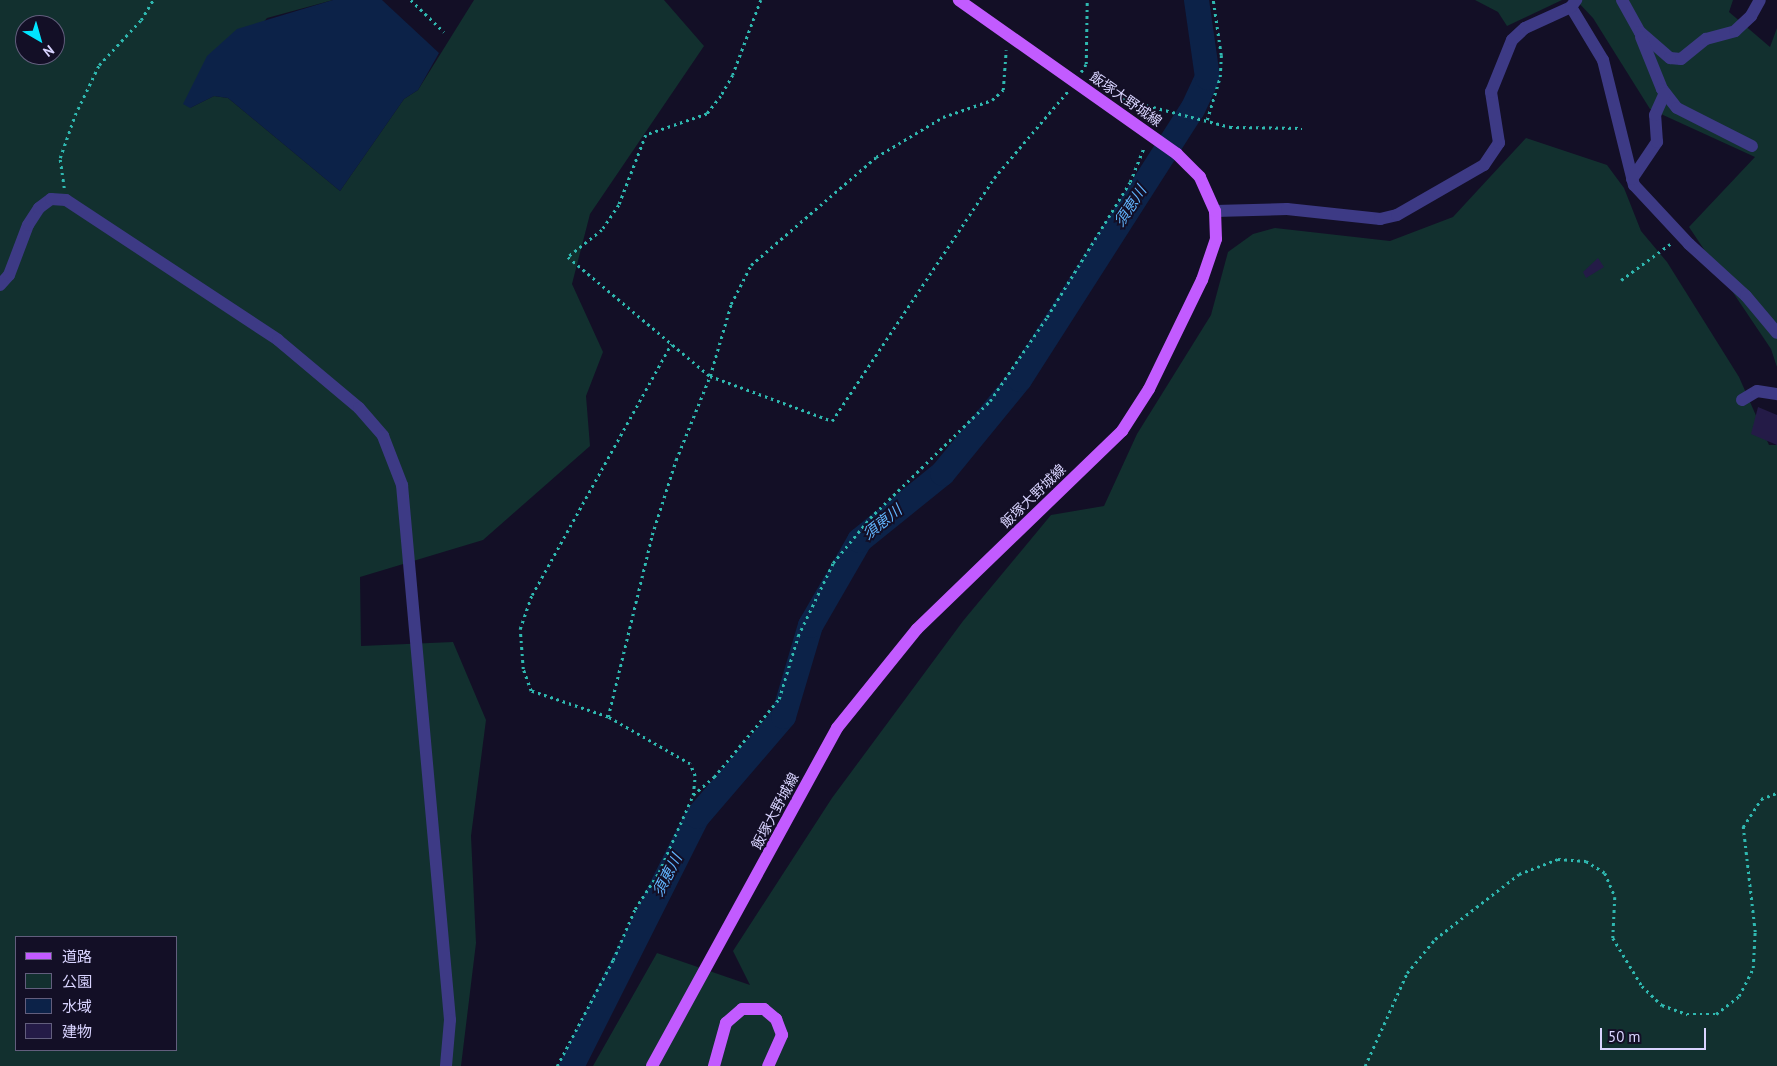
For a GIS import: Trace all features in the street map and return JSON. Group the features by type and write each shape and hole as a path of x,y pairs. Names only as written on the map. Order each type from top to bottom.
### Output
{"main road":[{"name":"飯塚大野城線","path":"652,1066 837,728 866,688 917,629 1122,431 1149,389 1202,280 1216,239 1215,211 1200,178 1177,154 959,0"},
{"path":"714,1066 726,1023 742,1009 764,1009 776,1019 782,1035 768,1066"}],"street":[{"path":"1622,0 1640,32 1665,93 1677,108 1752,146"},
{"path":"1640,32 1670,58 1681,60 1706,39 1736,31 1751,16 1760,0"},
{"path":"1215,211 1287,209 1380,219 1417,204 1484,165 1494,155 1498,143 1491,92 1512,40 1525,28 1573,3 1603,60 1632,179 1681,236 1746,296 1777,333"},
{"path":"1632,179 1657,142 1655,115 1665,93"},
{"path":"0,285 9,275 28,225 39,208 51,199 66,200 278,340 359,408 383,436 402,485 450,1020 446,1066"},
{"path":"1742,400 1757,391 1777,394"}],"path":[{"path":"66,200 60,158 75,115 99,65 141,20 153,0"},
{"path":"411,0 444,32"},
{"path":"761,0 733,75 721,96 707,114 646,135 618,204 602,230 568,257 710,376 832,422 994,178 1075,82 1086,64 1087,0"},
{"path":"1207,120 1220,70 1213,0"},
{"path":"608,717 652,535 676,460 710,376 731,304 751,265 876,157 943,117 992,100 1003,90 1007,35"},
{"path":"1106,103 1126,98 1230,126 1302,128"},
{"path":"693,795 714,777 779,699 798,636 838,556 870,518 990,401 1042,324 1130,182 1154,137"},
{"path":"1621,280 1681,236"},
{"path":"557,1066 613,960 635,909 659,872 693,795 695,776 690,764 608,717 531,691 523,669 520,629 537,586 671,344"},
{"path":"1365,1066 1407,972 1434,939 1519,874 1558,859 1586,861 1604,873 1615,897 1613,938 1642,986 1662,1005 1687,1014 1716,1014 1739,996 1753,968 1755,932 1743,827 1761,799 1777,793"}],"green space":[{"path":"0,0 333,0 267,18 190,108 214,96 228,98 340,191 404,99 418,90 474,0 664,0 704,46 590,214 572,284 603,352 586,396 590,446 483,540 360,577 361,646 453,642 486,720 471,836 476,943 461,1066 0,1066"},
{"path":"1475,0 1562,0 1507,26 1498,12"},
{"path":"1576,0 1733,0 1729,12 1770,47 1777,28 1777,367 1771,349 1689,227 1755,157 1650,109 1593,18"},
{"path":"1526,138 1607,165 1624,188 1641,231 1667,262 1739,377 1769,445 1777,445 1777,1066 593,1066 657,953 750,985 733,951 832,798 963,621 1051,515 1104,506 1137,434 1211,315 1228,252 1253,234 1275,228 1390,241 1453,217"}],"water":[{"path":"333,0 382,0 439,53 418,90 404,99 340,191 228,98 214,96 190,108 183,104 207,56 237,29"}],"building":[{"path":"1598,258 1604,267 1586,278 1583,272"},
{"path":"1758,407 1777,415 1777,445 1751,434"}],"waterway":[{"name":"須恵川","path":"571,1066 697,816 783,716 810,625 859,540 942,473 1019,379 1192,109 1207,77 1196,0"}]}
